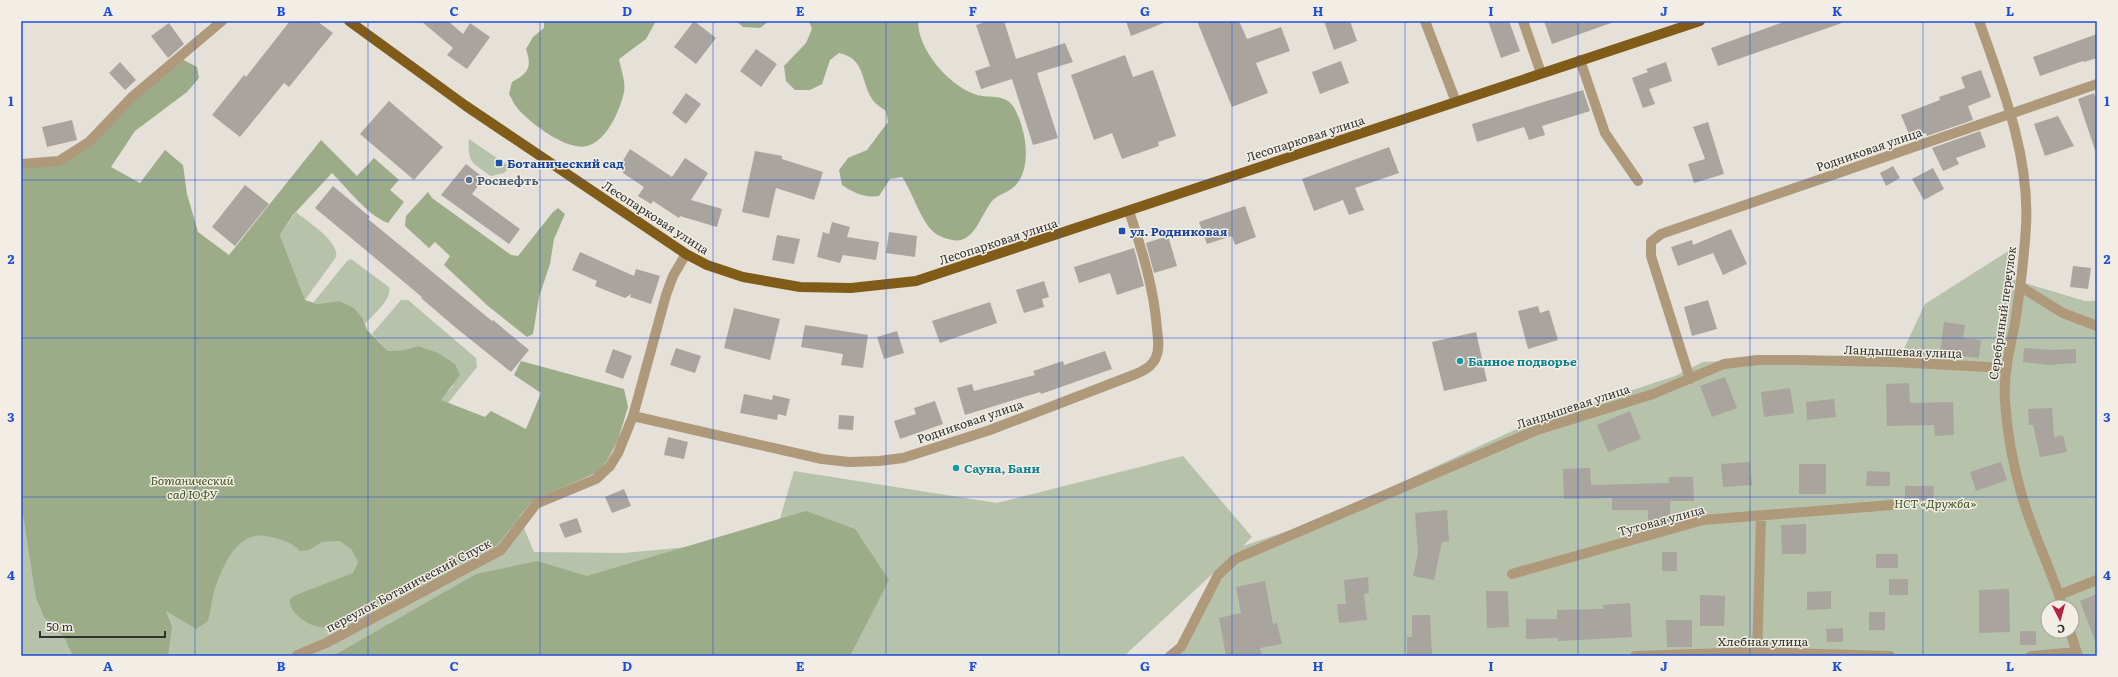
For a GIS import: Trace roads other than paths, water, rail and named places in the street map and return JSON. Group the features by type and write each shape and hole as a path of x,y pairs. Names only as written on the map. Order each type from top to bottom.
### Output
{"main road":[{"name":"Лесопарковая улица","path":"349,21 472,110 686,254 726,272 759,281 800,287 876,286 916,281 1699,21"}],"street":[{"path":"21,164 59,161 89,142 133,96 222,21"},
{"path":"1425,21 1456,102"},
{"path":"1523,21 1541,73"},
{"name":"Серебряный переулок","path":"1979,21 2011,114 2020,155 2026,225 2021,287 2007,368 2005,399 2008,431 2022,497 2060,599"},
{"path":"1580,60 1604,134 1638,180"},
{"name":"Родниковая улица","path":"1690,379 1651,256 1651,242 1661,234 2097,84"},
{"name":"Родниковая улица","path":"633,416 822,459 850,462 879,461 903,458 990,430 1136,374 1151,366 1156,358 1158,348 1155,303 1151,281 1129,211"},
{"name":"переулок Ботанический Спуск","path":"297,655 326,643 501,550 536,504 596,479 610,466 618,454 633,416 666,295 673,276 686,254"},
{"path":"2021,287 2063,313 2097,326"},
{"name":"Ландышевая улица","path":"1170,656 1181,647 1218,575 1235,559 1537,430 1653,394 1724,364 1758,360 1893,362 2007,368"},
{"name":"Тутовая улица","path":"1512,574 1703,520 1760,517 1892,505"},
{"path":"1757,654 1760,517"},
{"path":"2059,595 2097,580"},
{"path":"2031,656 2077,654 2072,639"},
{"name":"Хлебная улица","path":"1635,656 1757,654 1890,656"}],"place":[{"name":"Ботанический сад","path":"499,163"},
{"name":"Роснефть","path":"469,180"},
{"name":"ул. Родниковая","path":"1122,231"},
{"name":"Банное подворье","path":"1460,361"},
{"name":"Сауна, Бани","path":"956,468"}],"park label":[{"name":"Ботанический сад ЮФУ","path":"192,487"},
{"name":"НСТ «Дружба»","path":"1935,503"}]}
